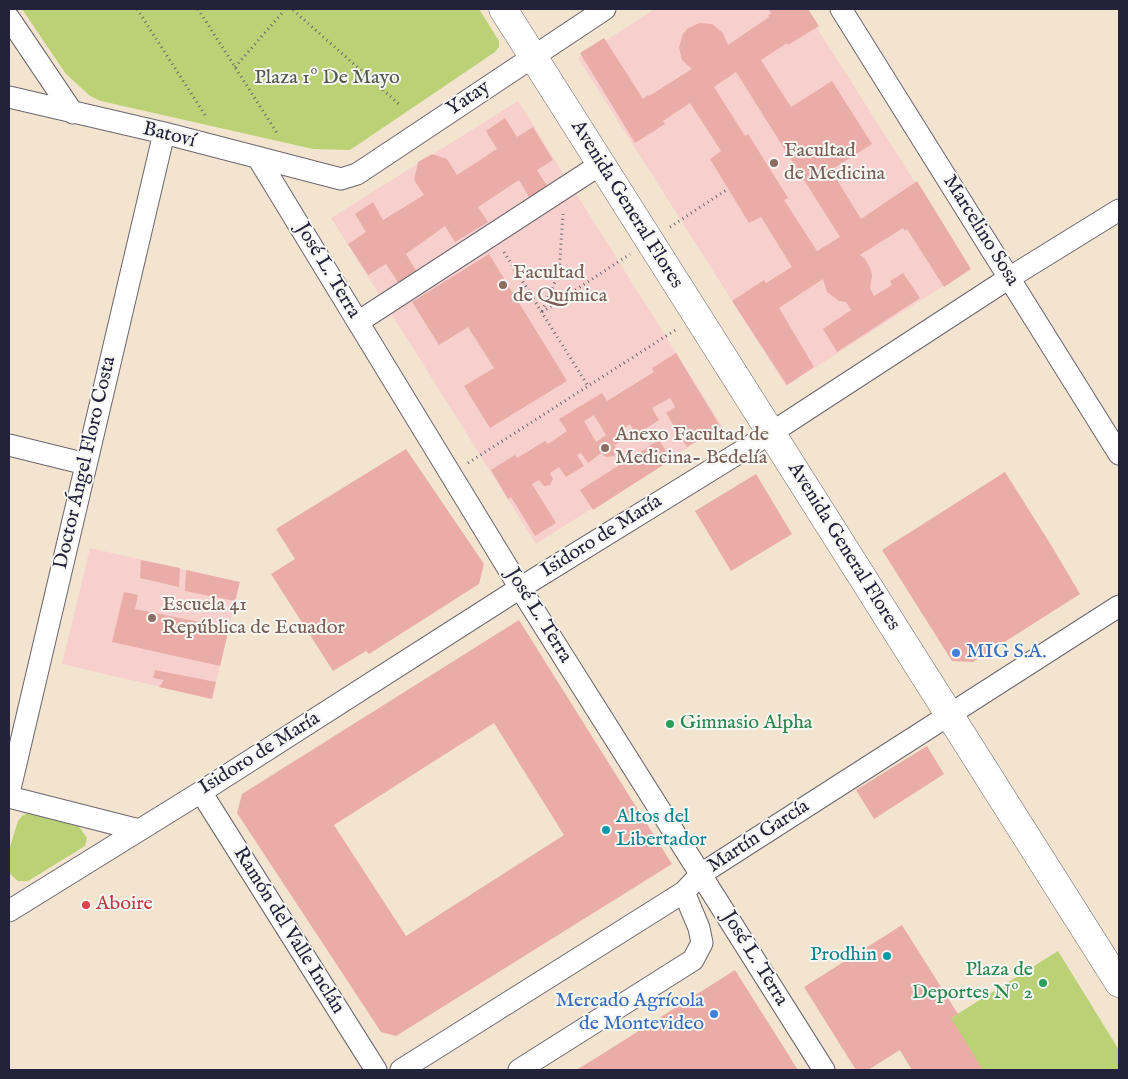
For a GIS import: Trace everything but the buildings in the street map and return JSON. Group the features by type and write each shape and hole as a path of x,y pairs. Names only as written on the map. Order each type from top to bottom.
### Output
{"main road":[{"name":"Avenida General Flores","path":"502,9 1119,984"}],"street":[{"name":"Yatay","path":"329,177 341,179 357,174 605,9"},
{"name":"Marcelino Sosa","path":"841,9 1119,454"},
{"path":"9,18 73,113"},
{"name":"Batoví","path":"9,97 164,134 329,177"},
{"name":"Doctor Ángel Floro Costa","path":"9,793 164,134"},
{"name":"José L. Terra","path":"258,158 520,588 824,1070"},
{"path":"358,322 600,164"},
{"name":"Isidoro de María","path":"9,912 520,588 771,433 1009,278 1119,210"},
{"path":"9,445 86,464"},
{"name":"Martín García","path":"410,1068 684,892 702,874 1119,606"},
{"name":"Ramón del Valle Inclán","path":"200,792 376,1070"},
{"path":"9,797 139,830"},
{"path":"519,1070 693,960 702,943 699,928 684,892"}],"path":[{"path":"137,9 207,118"},
{"path":"198,9 277,133"},
{"path":"293,10 400,106"},
{"path":"235,67 284,12"},
{"path":"542,312 559,273 565,188"},
{"path":"493,234 588,386"},
{"path":"450,473 697,316"}],"shaded area":[{"name":"Facultad de Medicina","path":"655,9 805,9 970,269 786,386 578,58"},
{"name":"Facultad de Química","path":"518,101 722,426 536,544 331,218"},
{"name":"Escuela 41 República de Ecuador","path":"90,548 240,582 212,699 62,664"}],"green space":[{"name":"Plaza 1º De Mayo","path":"22,9 479,9 499,41 499,47 495,52 350,150 313,149 101,101 90,96 66,74"},
{"path":"28,813 78,825 87,838 85,846 28,881 18,881 9,873 9,850 18,821"},
{"name":"Plaza de Deportes Nº 2","path":"1058,951 1119,1050 1119,1070 912,1070 900,1050"}],"place":[{"name":"Facultad de Medicina","path":"774,163"},
{"name":"Facultad de Química","path":"503,285"},
{"name":"Anexo Facultad de Medicina- Bedelía","path":"605,448"},
{"name":"Escuela 41 República de Ecuador","path":"152,618"},
{"name":"MIG S.A.","path":"956,653"},
{"name":"Gimnasio Alpha","path":"670,724"},
{"name":"Altos del Libertador","path":"606,830"},
{"name":"Aboire","path":"86,905"},
{"name":"Prodhin","path":"887,956"},
{"name":"Plaza de Deportes Nº 2","path":"1043,983"},
{"name":"Mercado Agrícola de Montevideo","path":"714,1014"}]}
